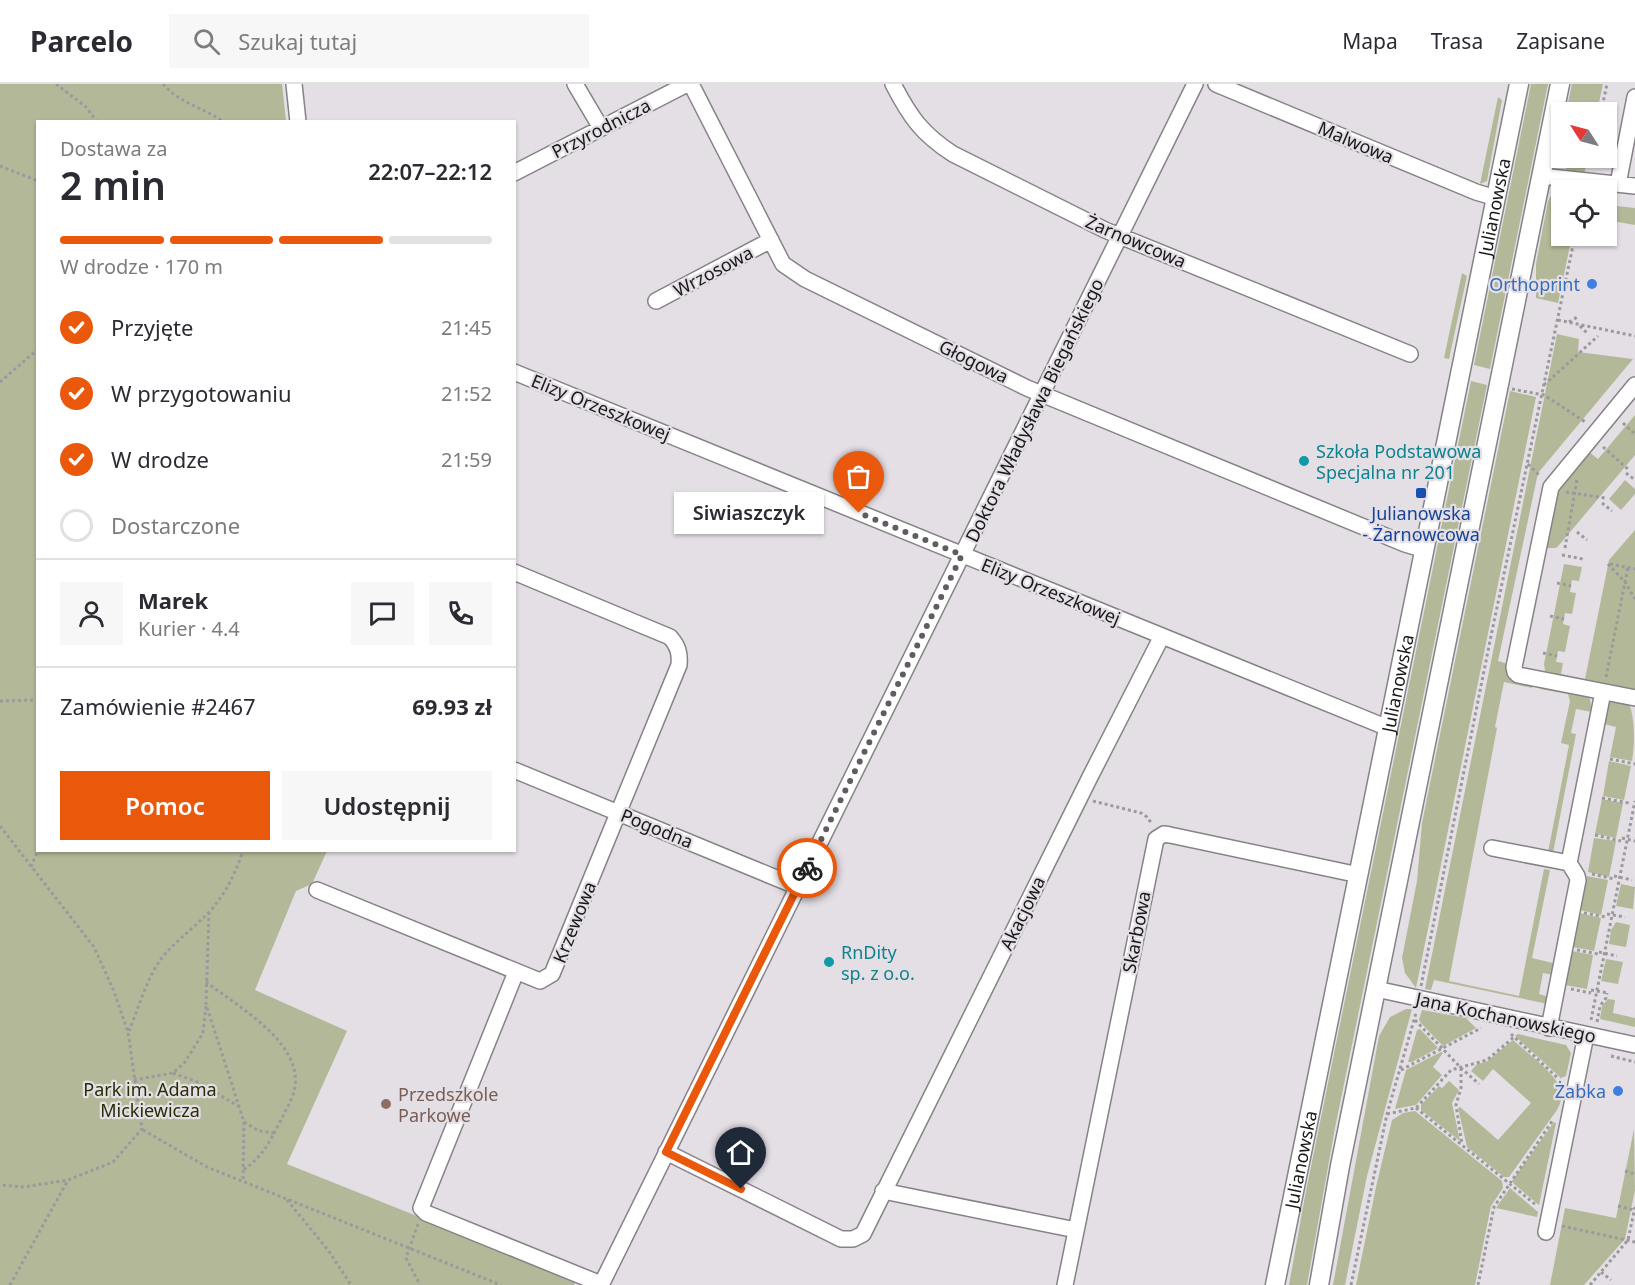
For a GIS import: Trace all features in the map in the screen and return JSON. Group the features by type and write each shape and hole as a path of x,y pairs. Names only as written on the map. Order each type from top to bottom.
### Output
{"main road":[{"name":"Julianowska","path":"1275,1285 1519,84"},
{"path":"1319,1285 1340,1166 1560,84"}],"street":[{"path":"294,84 298,120"},
{"path":"575,84 601,128"},
{"name":"Przyrodnicza","path":"516,172 689,84"},
{"name":"Głogowa","path":"689,84 783,264 805,279 1042,393 1405,544 1425,550"},
{"name":"Żarnowcowa","path":"893,84 907,112 930,139 973,164 1105,230 1410,354"},
{"name":"Doktora Władysława Biegańskiego","path":"601,1284 1195,84"},
{"name":"Malwowa","path":"1216,84 1476,192 1496,198"},
{"path":"1618,184 1635,97"},
{"path":"1541,176 1635,186"},
{"name":"Wrzosowa","path":"656,301 771,240"},
{"name":"Elizy Orzeszkowej","path":"516,373 1388,728"},
{"path":"1635,385 1551,487 1514,667 1518,675 1635,698"},
{"name":"Krzewowa","path":"516,573 670,637 677,645 679,665 552,974 540,981 516,972"},
{"name":"Akacjowa","path":"666,1152 841,1239 853,1239 863,1234 1162,636"},
{"path":"1549,1028 1578,880 1569,863 1603,692"},
{"name":"Pogodna","path":"516,771 798,887"},
{"path":"1160,836 1170,835 1359,875"},
{"name":"Skarbowa","path":"1065,1285 1154,843 1160,836"},
{"path":"1492,848 1569,863"},
{"path":"317,890 516,972 421,1206 423,1211 601,1284"},
{"name":"Jana Kochanowskiego","path":"1376,989 1549,1028 1588,1027 1635,1046"},
{"path":"1546,1232 1545,1212 1588,1027"},
{"path":"883,1191 1076,1230"}],"path":[{"path":"56,84 86,106 96,120"},
{"path":"163,84 182,100 221,120"},
{"path":"1603,102 1607,84"},
{"path":"0,166 36,180"},
{"path":"1351,1285 1388,1114 1415,1019 1573,246"},
{"path":"1565,286 1581,290"},
{"path":"1569,322 1579,316"},
{"path":"1557,320 1635,336"},
{"path":"1579,325 1588,334"},
{"path":"1543,387 1598,336"},
{"path":"0,382 36,351"},
{"path":"1511,389 1541,395 1595,434 1635,480"},
{"path":"1565,548 1576,494 1605,498"},
{"path":"1602,502 1612,511"},
{"path":"1577,532 1587,540"},
{"path":"1562,555 1583,559"},
{"path":"1635,569 1608,564 1625,582 1635,600"},
{"path":"1603,692 1628,567"},
{"path":"1557,583 1571,586"},
{"path":"1550,616 1564,619"},
{"path":"1543,653 1557,656"},
{"path":"0,701 36,700"},
{"path":"1610,759 1635,764"},
{"path":"1079,798 1142,813 1160,836"},
{"path":"1588,1027 1635,801 1602,798"},
{"path":"0,826 94,946 113,989 128,1032 142,1129"},
{"path":"1595,835 1635,841"},
{"path":"31,867 37,852"},
{"path":"128,1032 156,966 177,940 209,912 225,892 234,876 242,852"},
{"path":"1587,873 1632,880"},
{"path":"173,1073 185,1062 203,1033 209,912"},
{"path":"1580,912 1624,917"},
{"path":"1572,948 1617,956"},
{"path":"206,982 273,1034 290,1057 295,1072 295,1087 288,1105 263,1154 243,1171"},
{"path":"1558,986 1608,993 1600,1006 1598,1022"},
{"path":"206,1004 244,1122 243,1181"},
{"path":"1415,1019 1479,1084"},
{"path":"1401,1070 1484,1027"},
{"path":"1388,1114 1416,1108 1451,1070 1487,1060 1514,1037 1566,1087"},
{"path":"1461,1068 1461,1088 1456,1105 1462,1145"},
{"path":"134,1080 173,1073 200,1083 239,1106"},
{"path":"1416,1108 1561,1226 1635,1243"},
{"path":"1478,1285 1492,1212 1509,1183 1557,1114"},
{"path":"244,1122 259,1131 274,1133"},
{"path":"0,1185 23,1186 68,1180 113,1162 142,1129"},
{"path":"142,1129 207,1167 501,1285"},
{"path":"1625,1172 1635,1174"},
{"path":"10,1285 68,1180"},
{"path":"286,1198 328,1250 351,1285"},
{"path":"1590,1285 1628,1240 1635,1208 1618,1206"},
{"path":"420,1285 405,1258 423,1211"},
{"path":"1601,1272 1611,1280"}],"green space":[{"name":"Park im. Adama Mickiewicza","path":"0,84 282,84 286,120 36,120 36,852 327,852 312,884 296,891 255,990 347,1031 287,1164 577,1280 574,1285 0,1285"},
{"path":"1531,84 1548,84 1490,369 1474,365"},
{"path":"1572,84 1603,84 1599,102 1568,102"},
{"path":"1498,97 1502,100 1487,181 1480,184"},
{"path":"1566,168 1586,168 1584,174"},
{"path":"1551,196 1551,246 1570,246 1558,303 1536,298 1536,264 1548,201"},
{"path":"1617,206 1635,208 1635,225 1617,222"},
{"path":"1462,273 1467,276 1449,359 1444,358"},
{"path":"1557,334 1579,339 1578,352 1633,359 1538,473 1498,661 1505,663 1508,671 1532,685 1532,688 1504,682 1449,981 1519,996 1544,869 1550,870 1532,958 1557,964 1554,975 1543,973 1539,994 1549,997 1548,1004 1434,980 1431,990 1425,989"},
{"path":"1471,381 1487,385 1335,1128 1307,1285 1289,1285 1305,1196"},
{"path":"1510,391 1536,397 1416,988 1405,973 1402,958 1417,881 1422,823"},
{"path":"1635,415 1635,455 1560,544 1556,548 1547,548 1545,544 1557,490 1589,452 1598,459"},
{"path":"1625,480 1635,489 1635,494 1621,510 1609,499"},
{"path":"1635,530 1635,695 1548,676 1544,664 1564,564 1582,567 1579,581 1572,580 1570,592 1576,593 1572,614 1565,613 1563,624 1570,626 1565,652 1558,651 1556,662 1563,663 1561,674 1585,679 1609,560"},
{"path":"1541,686 1587,695 1592,712 1576,709 1571,733 1576,734 1553,853 1548,852 1569,745 1561,743 1570,701 1568,694 1540,689"},
{"path":"1609,699 1629,703 1634,731 1632,761 1610,757 1616,727 1604,724"},
{"path":"1609,761 1631,766 1624,800 1603,796"},
{"path":"1602,799 1623,803 1616,838 1595,834"},
{"path":"1594,838 1616,841 1609,877 1588,872"},
{"path":"1587,876 1608,880 1601,915 1580,910"},
{"path":"1621,884 1635,887 1633,909 1616,906"},
{"path":"1579,913 1601,918 1594,951 1573,947"},
{"path":"1616,922 1630,925 1626,947 1609,944 1611,930"},
{"path":"1572,951 1593,955 1587,989 1565,985"},
{"path":"1606,959 1623,962 1618,984 1601,981"},
{"path":"1608,999 1615,1000 1613,1013 1635,1018 1635,1027 1600,1019 1602,1006"},
{"path":"1406,1009 1412,1009 1367,1176 1345,1285 1333,1285 1379,1036 1390,1017"},
{"path":"1422,1010 1466,1018 1476,1028 1443,1046 1419,1020"},
{"path":"1420,1029 1438,1048 1408,1062 1417,1030"},
{"path":"1518,1034 1566,1045 1571,1053 1566,1076 1561,1078 1515,1036"},
{"path":"1513,1040 1554,1078 1562,1096 1557,1110 1509,1177 1504,1177 1467,1147 1458,1108 1460,1107 1498,1140 1531,1103 1493,1069 1483,1081 1471,1071 1477,1064 1486,1062"},
{"path":"1443,1053 1433,1067 1442,1075 1416,1105 1395,1109 1406,1070"},
{"path":"1449,1081 1459,1090 1452,1103 1460,1141 1421,1110 1421,1105 1439,1086 1442,1088"},
{"path":"1415,1111 1502,1181 1503,1188 1491,1206 1475,1285 1356,1285 1392,1120 1403,1113"},
{"path":"1554,1122 1556,1123 1539,1205 1512,1181"},
{"path":"1634,1129 1635,1190 1625,1239 1584,1285 1550,1285 1565,1208 1616,1218"},
{"path":"1510,1188 1538,1212 1537,1217 1496,1208"}],"way so far":[{"path":"807,868 962,555 859,513"}],"place":[{"name":"Orthoprint","path":"1592,284"},
{"name":"Szkoła Podstawowa Specjalna nr 201","path":"1304,461"},
{"name":"Julianowska - Żarnowcowa","path":"1421,493"},
{"name":"Siwiaszczyk","path":"859,513"},
{"name":"RnDity sp. z o.o.","path":"829,962"},
{"name":"Żabka","path":"1618,1091"},
{"name":"Przedszkole Parkowe","path":"386,1104"}],"route":[{"path":"741,1189 666,1152 807,868"}]}
